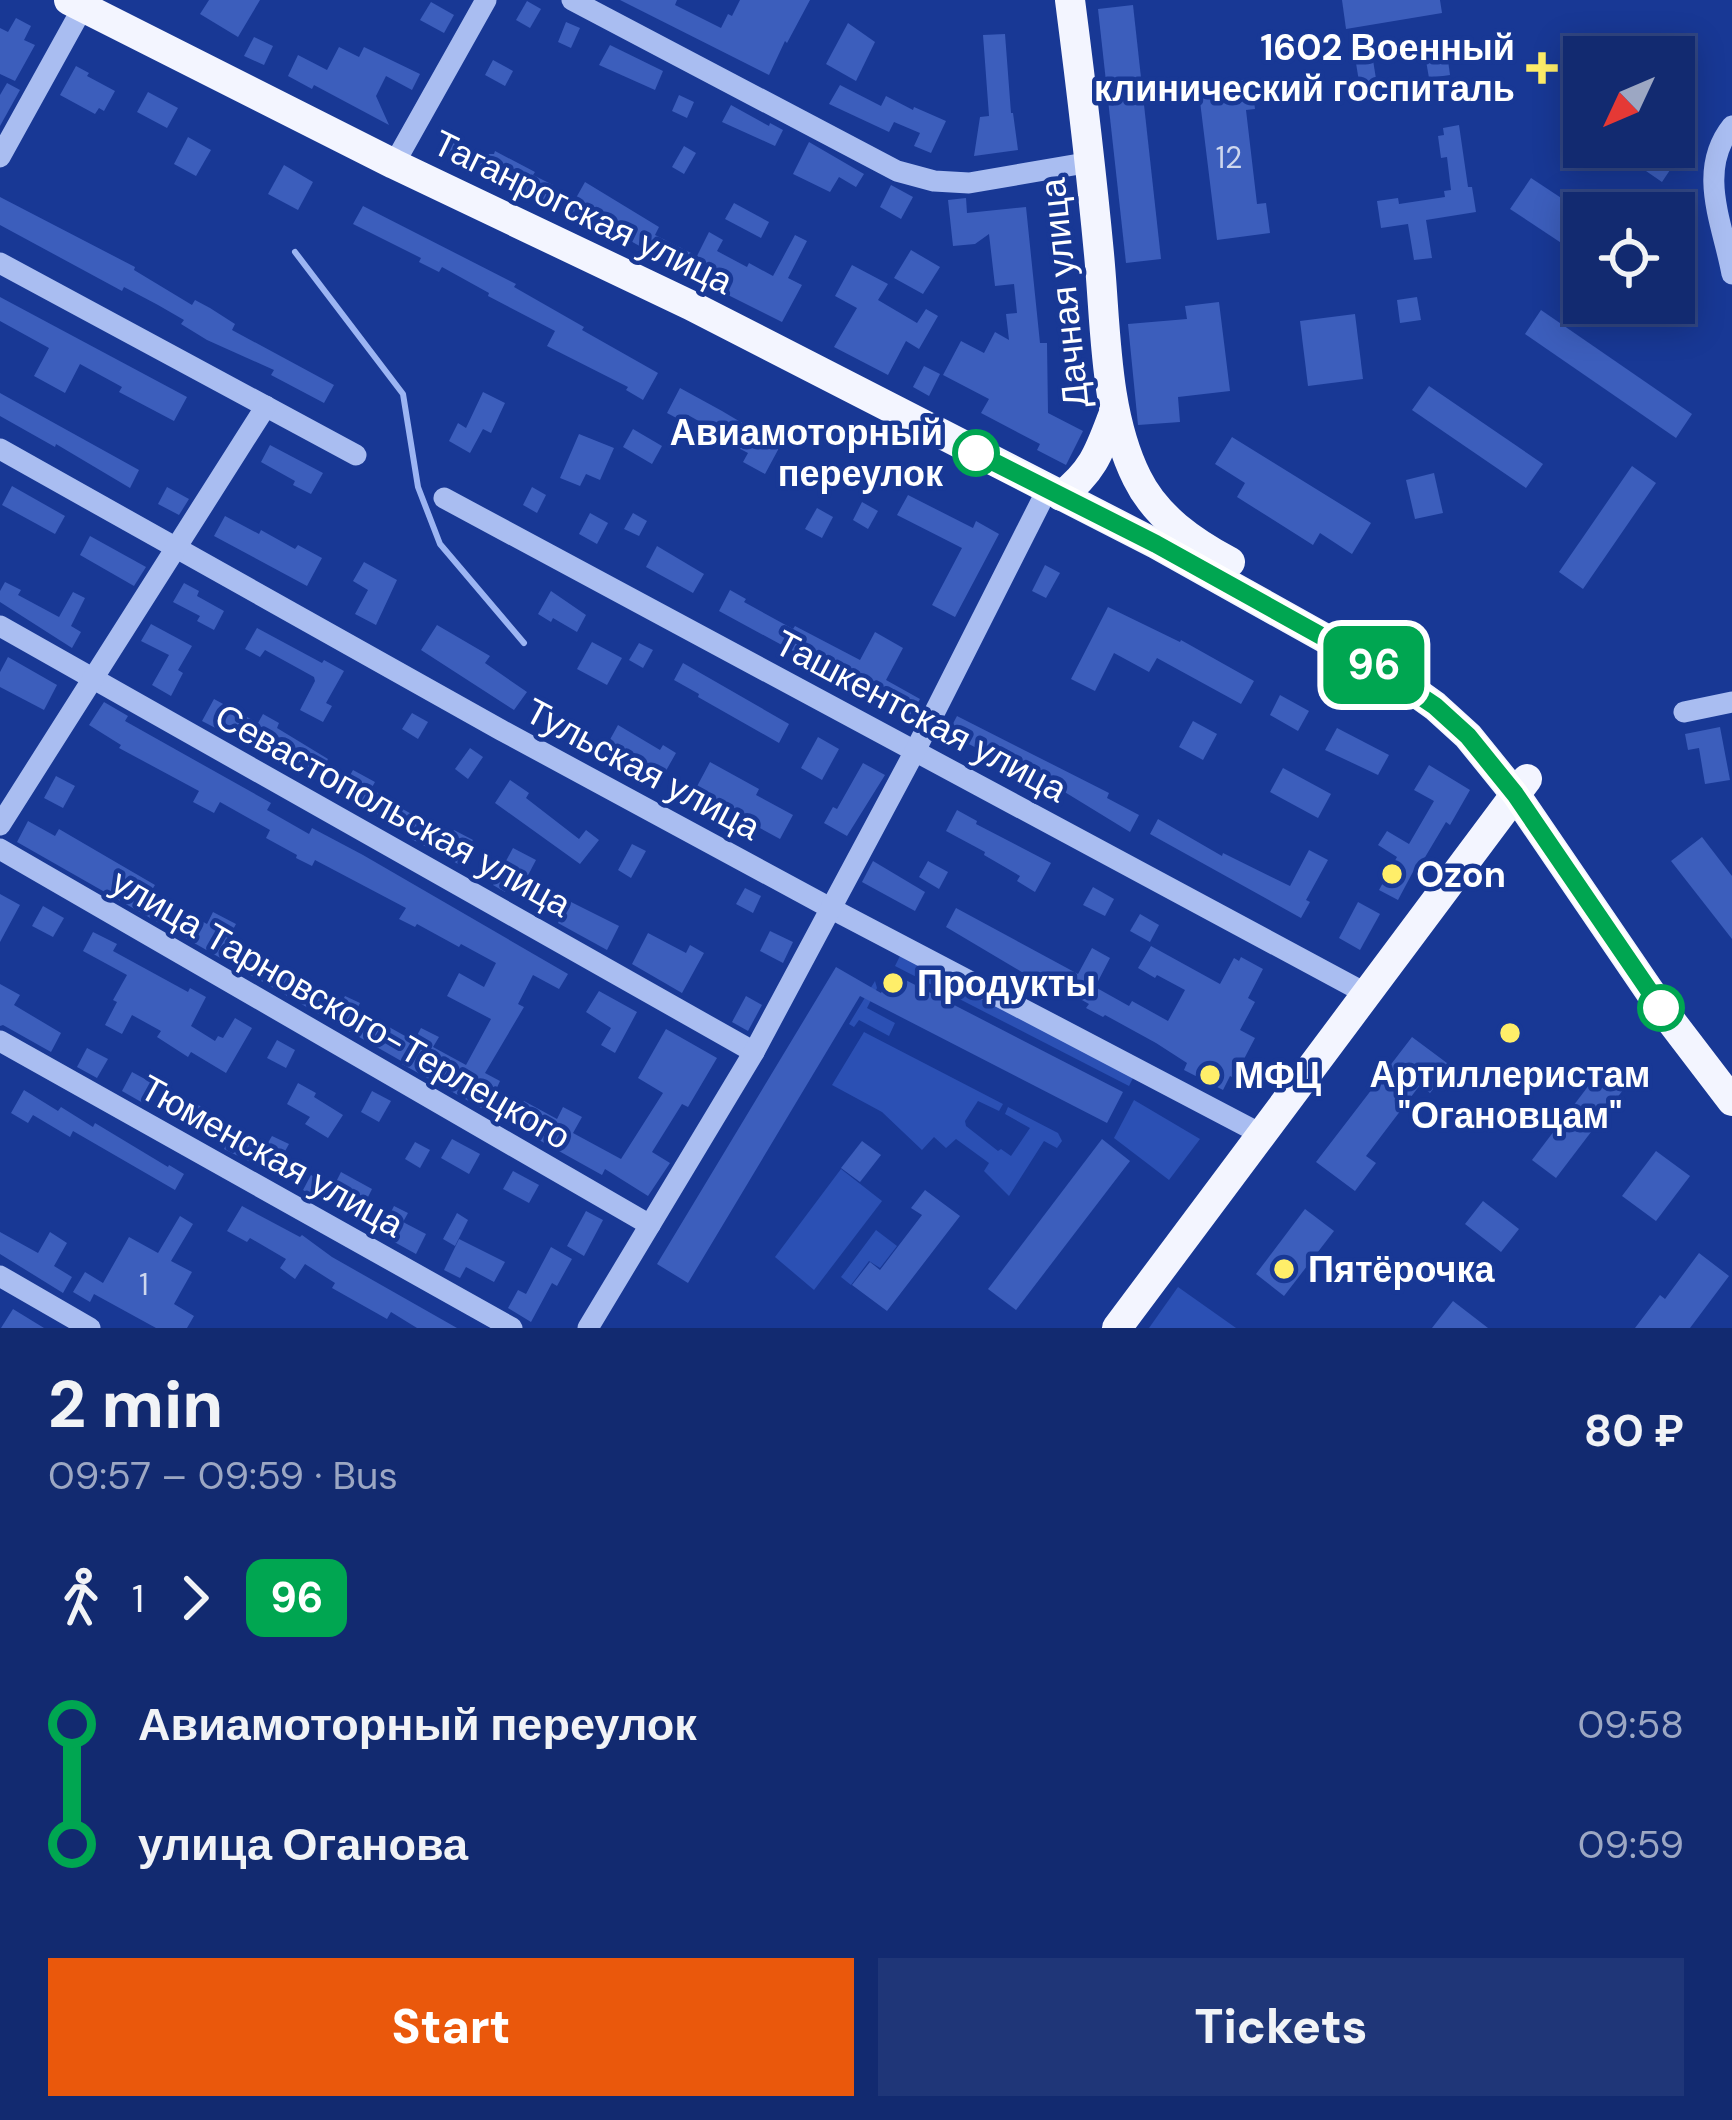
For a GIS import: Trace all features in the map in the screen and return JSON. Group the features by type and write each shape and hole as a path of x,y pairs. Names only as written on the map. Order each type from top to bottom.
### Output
{"main road":[{"name":"Дачная улица","path":"1070,0 1114,413 1137,479 1162,515 1204,548"},
{"name":"Таганрогская улица","path":"76,3 394,164 690,305 1156,544 1396,678 1435,706 1521,787"},
{"path":"1054,492 1077,483 1100,454 1114,413"},
{"name":"Таганрогская улица","path":"1204,548 1406,662 1482,723 1521,787 1615,910 1732,1092"},
{"path":"1117,1328 1521,787"}],"street":[{"path":"572,0 897,171 934,181 969,183 1090,162"},
{"path":"394,164 481,2"},
{"path":"0,157 76,3"},
{"path":"1732,126 1717,149 1712,190 1732,274"},
{"path":"0,263 356,455"},
{"path":"0,825 266,406"},
{"name":"Тульская улица","path":"0,449 832,909 1261,1134"},
{"path":"588,1328 754,1052 1054,492"},
{"name":"Ташкентская улица","path":"444,498 1365,993"},
{"name":"Севастопольская улица","path":"0,626 754,1052"},
{"path":"1684,712 1732,702"},
{"name":"улица Тарновского-Терлецкого","path":"0,849 650,1225"},
{"name":"Тюменская улица","path":"0,1041 512,1328"},
{"path":"0,1276 90,1328"}],"shaded area":[{"path":"902,952 1136,1072 1129,1086 895,966"},
{"path":"875,981 877,988 867,1008 895,1023 889,1036 859,1020 854,1027 849,1024"},
{"path":"864,1032 1003,1104 999,1111 978,1101 965,1121 998,1151 1011,1156 1030,1128 1005,1114 1008,1107 1058,1133 1062,1141 1057,1148 1044,1141 1009,1196 984,1171 989,1163 956,1139 946,1148 934,1137 922,1150 882,1112 832,1085"},
{"path":"1134,1100 1200,1139 1169,1180 1114,1138"},
{"path":"841,1169 882,1201 814,1290 775,1257"},
{"path":"876,1230 897,1246 880,1268 869,1261 851,1285 841,1277"},
{"path":"1178,1287 1236,1328 1149,1328"}],"building":[{"path":"209,0 260,0 238,37 200,14"},
{"path":"620,0 677,0 675,5 721,28 740,0 810,0 769,75"},
{"path":"1342,0 1440,0 1442,13 1346,29"},
{"path":"527,1 541,9 530,28 516,20"},
{"path":"431,2 454,15 444,33 420,20"},
{"path":"1133,5 1161,259 1126,263 1098,9"},
{"path":"16,18 31,26 24,40 35,45 15,81 0,74 0,28 8,32"},
{"path":"566,22 580,28 571,48 558,42"},
{"path":"848,23 875,42 856,81 826,64"},
{"path":"1005,34 1018,150 974,156 980,117 989,116 983,35"},
{"path":"254,37 273,46 264,65 244,56"},
{"path":"610,45 663,71 655,90 599,65"},
{"path":"1446,46 1450,75 1429,78 1424,49"},
{"path":"339,47 359,57 364,47 420,74 412,90 386,76 376,96 389,125 288,76 298,55 327,70"},
{"path":"493,60 513,71 505,86 485,75"},
{"path":"1373,60 1377,85 1360,88 1356,63"},
{"path":"76,66 115,91 104,111 99,108 95,114 60,95"},
{"path":"1251,79 1255,109 1246,110 1257,204 1266,203 1270,233 1217,240 1198,85"},
{"path":"7,83 20,90 0,126 0,95"},
{"path":"840,85 881,106 886,96 946,121 931,153 914,146 920,133 894,122 889,132 829,104"},
{"path":"148,92 178,108 167,128 137,112"},
{"path":"679,95 694,102 687,118 672,111"},
{"path":"731,105 783,130 775,146 722,122"},
{"path":"1459,125 1476,212 1426,220 1432,258 1414,260 1408,224 1381,228 1377,201 1398,198 1399,204 1445,197 1444,191 1451,190 1447,157 1441,158 1438,136 1444,135 1443,128"},
{"path":"188,137 211,150 196,176 174,164"},
{"path":"453,139 481,154 495,151 535,172 533,175 553,185 545,202 445,154"},
{"path":"809,142 864,174 856,187 839,177 830,192 793,174"},
{"path":"684,146 696,153 684,174 672,167"},
{"path":"284,165 313,182 298,210 268,194"},
{"path":"1642,168 1671,168 1662,182"},
{"path":"1531,178 1563,199 1563,244 1510,209"},
{"path":"585,182 659,227 655,235 697,256 709,232 723,240 717,251 773,276 795,235 807,241 788,278 802,285 782,322 627,239 625,244 567,214"},
{"path":"891,185 913,197 901,219 880,207"},
{"path":"0,197 135,267 192,305 195,300 210,308 235,324 232,330 334,385 324,403 271,375 274,370 207,340 158,305 124,287 122,291 0,225"},
{"path":"966,198 967,213 1026,207 1040,343 1047,343 1048,413 1083,431 1066,465 1037,450 1040,444 981,413 989,399 943,375 961,341 984,353 995,332 1009,340 1006,314 1017,313 1014,284 995,286 989,234 975,244 953,246 948,200"},
{"path":"734,203 769,222 761,238 725,219"},
{"path":"363,206 516,284 514,287 584,327 582,330 658,373 643,400 628,387 547,346 555,331 442,267 439,272 353,224"},
{"path":"911,250 940,267 923,294 894,278"},
{"path":"852,265 888,284 878,300 917,323 926,309 938,316 919,349 906,341 888,375 834,347 857,308 835,296"},
{"path":"0,297 187,397 174,421 119,392 122,387 80,364 65,393 34,376 49,348 0,321"},
{"path":"1417,297 1421,320 1400,323 1397,300"},
{"path":"1219,302 1230,391 1178,397 1180,422 1138,425 1128,324 1187,319 1185,306"},
{"path":"1541,310 1692,414 1676,438 1525,334"},
{"path":"1355,314 1363,379 1308,386 1300,321"},
{"path":"924,366 940,374 929,396 913,387"},
{"path":"1429,386 1543,464 1526,488 1412,410"},
{"path":"680,388 779,448 765,474 743,462 748,453 725,441 727,437 688,415 684,422 667,413"},
{"path":"483,392 505,403 491,433 483,429 470,453 449,441 458,423 466,428"},
{"path":"0,393 139,470 130,488 0,416"},
{"path":"633,429 662,446 652,464 623,447"},
{"path":"579,434 614,448 600,480 586,474 580,486 560,478"},
{"path":"1232,437 1371,523 1352,554 1320,533 1313,545 1237,497 1245,483 1215,464"},
{"path":"270,445 323,473 311,494 261,462"},
{"path":"1632,466 1656,483 1583,589 1559,572"},
{"path":"1434,473 1443,513 1415,519 1406,480"},
{"path":"12,486 65,516 55,534 2,505"},
{"path":"167,487 189,499 179,515 158,504"},
{"path":"532,487 546,495 537,513 523,505"},
{"path":"908,495 973,528 976,521 999,534 955,617 932,605 962,548 897,515"},
{"path":"862,502 878,511 868,529 853,520"},
{"path":"817,508 833,517 822,538 805,529"},
{"path":"590,513 608,523 597,544 579,534"},
{"path":"633,513 647,521 639,536 624,529"},
{"path":"225,516 322,558 307,586 214,536"},
{"path":"90,536 146,567 134,586 80,555"},
{"path":"657,546 704,574 693,593 646,567"},
{"path":"364,562 397,580 376,625 355,614 368,590 353,581"},
{"path":"1045,565 1060,573 1046,598 1032,591"},
{"path":"5,582 21,590 18,595 59,617 73,592 85,598 71,626 81,632 72,648 0,602"},
{"path":"184,583 224,611 214,630 197,621 200,616 173,602"},
{"path":"730,590 793,629 860,660 875,632 903,648 886,680 920,699 911,715 719,611"},
{"path":"551,591 586,615 577,632 538,614"},
{"path":"1108,607 1254,681 1241,704 1157,658 1149,672 1114,653 1095,691 1071,679"},
{"path":"151,624 192,646 178,670 183,673 171,696 152,685 169,655 141,641"},
{"path":"437,625 490,656 485,663 527,692 514,710 421,650"},
{"path":"257,628 344,671 326,703 332,706 323,722 300,710 314,677 265,650 260,657 245,649"},
{"path":"592,642 622,658 607,685 577,669"},
{"path":"639,643 653,650 643,668 629,660"},
{"path":"8,657 57,685 44,710 0,687 0,672"},
{"path":"683,663 789,724 779,743 674,680"},
{"path":"1280,695 1309,711 1298,731 1270,715"},
{"path":"214,699 258,723 263,714 328,759 317,780 231,726 227,734 202,721"},
{"path":"104,702 128,716 125,721 271,803 267,810 309,834 312,828 363,855 568,974 559,989 533,975 518,1004 524,1007 485,1073 500,1081 495,1092 557,1119 563,1107 582,1117 573,1133 621,1159 663,1093 638,1078 666,1029 717,1058 688,1107 682,1104 652,1152 670,1163 648,1196 402,1064 17,842 28,821 55,836 59,829 155,885 150,893 207,924 213,912 236,924 228,939 299,981 341,1004 345,996 360,1003 357,1009 414,1041 421,1028 439,1037 433,1047 466,1065 491,1019 447,996 459,973 484,987 496,963 399,919 406,908 315,860 312,866 296,858 266,838 270,830 220,802 214,813 193,802 199,791 119,748 89,725"},
{"path":"412,713 428,722 418,739 402,729"},
{"path":"957,716 1109,793 1107,798 1139,815 1130,832 1063,791 948,733"},
{"path":"1193,721 1217,734 1203,760 1179,747"},
{"path":"618,725 660,750 663,745 676,753 663,776 607,745"},
{"path":"1720,727 1730,780 1705,784 1699,748 1688,750 1685,734"},
{"path":"1337,728 1389,755 1378,775 1325,750"},
{"path":"818,737 839,749 822,780 801,768"},
{"path":"470,748 483,757 468,779 455,769"},
{"path":"710,762 759,789 756,795 793,815 780,839 694,792"},
{"path":"863,763 885,775 847,836 824,823"},
{"path":"1429,765 1470,790 1398,900 1379,890 1397,857 1378,845 1387,831 1409,844 1434,801 1414,790"},
{"path":"1283,768 1331,794 1318,818 1270,792"},
{"path":"353,770 375,782 371,789 399,807 451,836 454,830 473,840 460,865 340,793"},
{"path":"56,776 75,786 63,808 44,798"},
{"path":"510,780 579,839 586,830 599,840 580,864 495,803"},
{"path":"957,810 1051,863 1035,892 985,852 946,831"},
{"path":"1158,819 1222,856 1290,886 1309,850 1328,860 1301,918 1150,834"},
{"path":"1702,837 1732,876 1732,939 1671,861"},
{"path":"632,844 646,851 631,878 618,870"},
{"path":"513,848 536,860 525,881 514,875 505,892 493,885"},
{"path":"873,861 925,892 915,911 862,882"},
{"path":"928,861 948,872 939,889 919,877"},
{"path":"1093,887 1114,899 1105,916 1083,905"},
{"path":"745,888 761,896 753,913 736,904"},
{"path":"0,894 20,905 0,942"},
{"path":"569,901 619,926 607,950 558,923"},
{"path":"1358,902 1380,914 1360,950 1339,938"},
{"path":"43,906 64,918 53,937 32,926"},
{"path":"956,908 1078,974 1092,948 1110,958 1095,987 1168,1021 1185,990 1138,968 1151,946 1220,984 1234,958 1239,961 1241,957 1263,969 1248,998 1255,1002 1240,1030 1255,1038 1223,1090 1184,1070 1187,1063 1156,1043 946,927"},
{"path":"1140,914 1159,925 1150,942 1130,931"},
{"path":"770,931 793,942 783,963 760,951"},
{"path":"93,932 117,944 113,951 206,997 191,1026 215,1041 218,1036 223,1038 235,1018 252,1028 226,1073 191,1052 188,1057 157,1037 161,1031 132,1015 122,1034 105,1025 127,975 83,951"},
{"path":"648,933 686,953 690,945 704,953 682,993 632,964"},
{"path":"836,967 881,993 892,973 1123,1092 1107,1123 860,996 688,1283 657,1264"},
{"path":"0,984 20,995 14,1005 61,1033 51,1052 0,1026"},
{"path":"599,991 637,1012 615,1053 601,1045 611,1028 586,1012"},
{"path":"746,996 762,1005 748,1031 732,1022"},
{"path":"1412,1037 1451,1066 1430,1093 1420,1085 1366,1156 1376,1163 1355,1191 1316,1162"},
{"path":"277,1040 295,1050 286,1068 267,1058"},
{"path":"87,1048 108,1059 97,1078 77,1067"},
{"path":"132,1072 154,1084 143,1103 122,1091"},
{"path":"1599,1072 1623,1090 1556,1178 1532,1160"},
{"path":"298,1083 343,1115 328,1138 305,1124 310,1117 287,1104"},
{"path":"24,1090 58,1111 61,1107 93,1127 95,1123 184,1174 175,1190 73,1131 70,1137 33,1115 28,1123 11,1113"},
{"path":"372,1091 391,1101 379,1122 361,1112"},
{"path":"182,1096 207,1110 196,1131 170,1117"},
{"path":"235,1128 266,1146 272,1136 289,1144 273,1173 224,1149"},
{"path":"452,1139 480,1154 469,1174 441,1158"},
{"path":"1102,1139 1130,1161 1016,1310 988,1289"},
{"path":"862,1141 881,1155 860,1182 841,1168"},
{"path":"415,1142 430,1150 420,1168 405,1159"},
{"path":"1656,1151 1690,1176 1656,1221 1622,1196"},
{"path":"513,1171 539,1185 529,1203 503,1189"},
{"path":"341,1172 372,1189 366,1201 335,1184"},
{"path":"311,1175 335,1189 326,1204 303,1190"},
{"path":"925,1190 960,1216 887,1311 852,1285 870,1262 880,1270 922,1215 911,1208"},
{"path":"1483,1201 1519,1229 1501,1252 1465,1224"},
{"path":"370,1203 390,1214 394,1206 408,1213 403,1222 426,1234 416,1254 360,1223"},
{"path":"242,1206 302,1235 457,1328 417,1328 391,1312 387,1319 332,1288 335,1283 305,1264 295,1279 280,1268 286,1259 227,1231"},
{"path":"1305,1209 1334,1231 1284,1296 1256,1274"},
{"path":"586,1211 603,1220 584,1256 567,1246"},
{"path":"457,1213 468,1220 455,1246 443,1239"},
{"path":"180,1216 193,1224 171,1261 192,1272 174,1304 194,1316 187,1328 156,1328 94,1294 90,1302 73,1292 85,1272 103,1283 129,1237 158,1253"},
{"path":"0,1232 38,1253 50,1232 67,1243 54,1266 72,1277 63,1293 0,1254"},
{"path":"459,1239 505,1262 494,1282 466,1267 460,1278 444,1270"},
{"path":"551,1247 572,1259 557,1286 552,1283 531,1322 508,1308 518,1290 526,1294"},
{"path":"1699,1253 1729,1276 1690,1328 1635,1328 1660,1295 1665,1299"},
{"path":"1453,1301 1488,1328 1432,1328"},
{"path":"13,1309 44,1328 1,1328"}],"waterway":[{"path":"295,252 403,394 418,487 440,544 524,643"}],"bus line":[{"name":"96","path":"976,453 1156,544 1396,678 1435,706 1468,736 1515,794 1661,1008"}],"place":[{"name":"1602 Военный клинический госпиталь","path":"1542,68"},
{"name":"Авиамоторный переулок","path":"976,453"},
{"name":"Ozon","path":"1392,874"},
{"name":"Продукты","path":"893,983"},
{"name":"Артиллеристам \"Огановцам\"","path":"1510,1033"},
{"name":"МФЦ","path":"1210,1075"},
{"name":"Пятёрочка","path":"1284,1269"}]}
